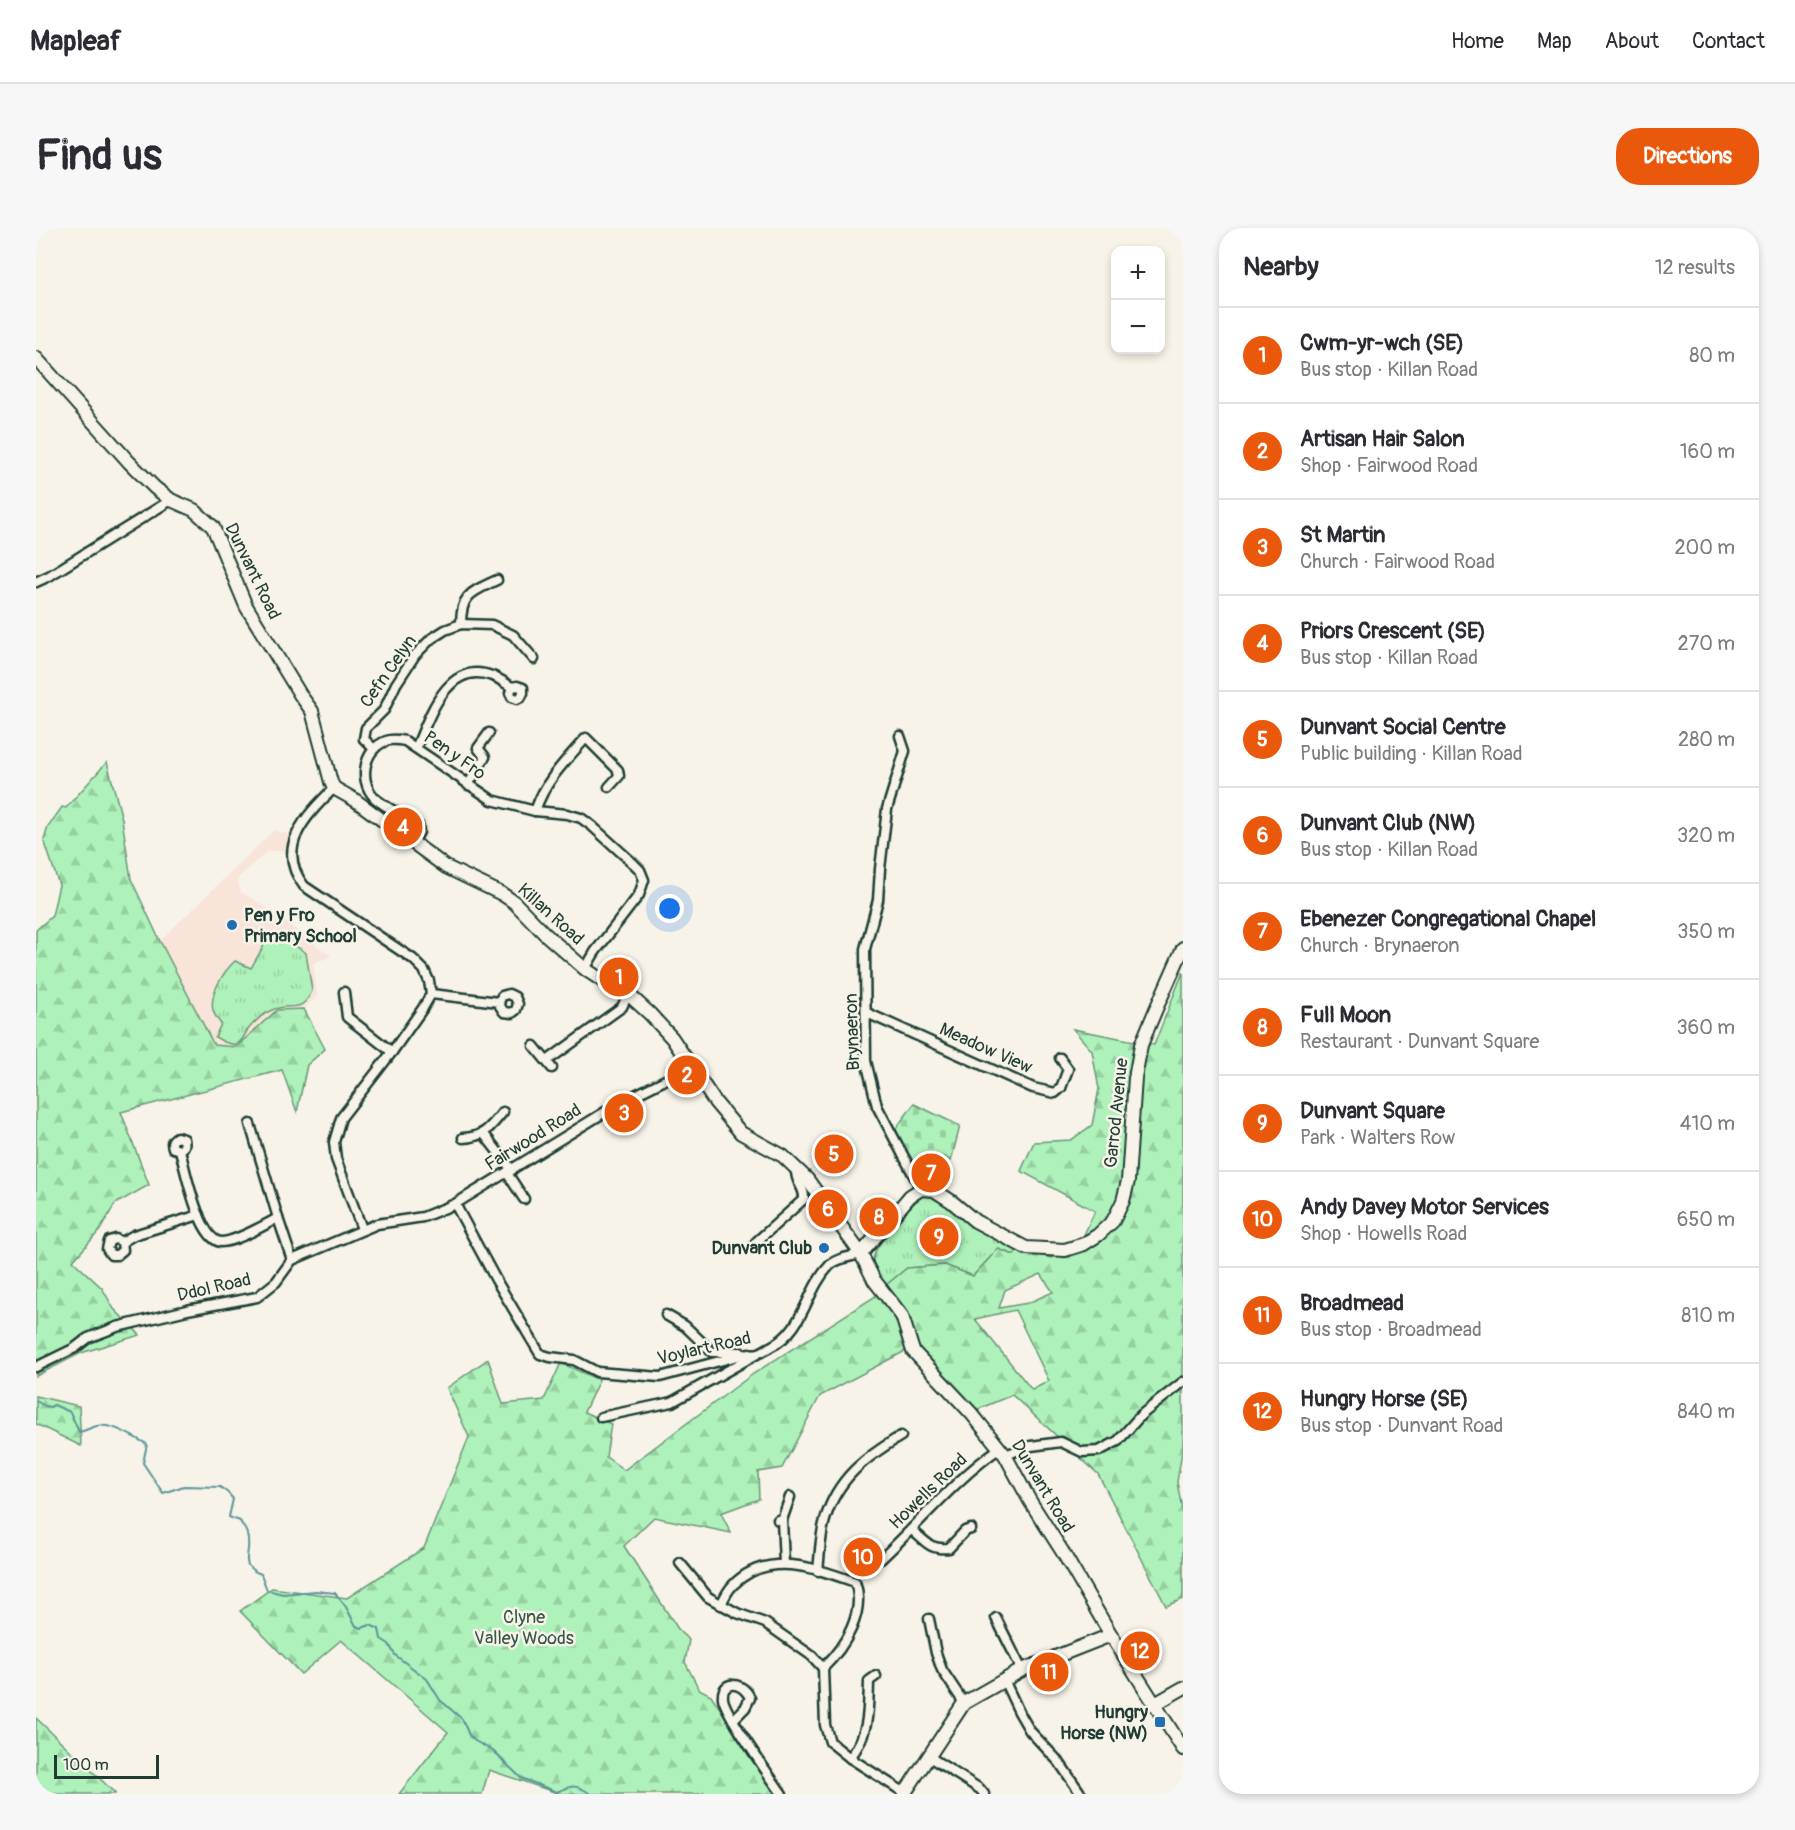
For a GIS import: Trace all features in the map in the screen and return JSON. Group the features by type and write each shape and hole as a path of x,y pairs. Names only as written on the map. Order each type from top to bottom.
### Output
{"street":[{"name":"Dunvant Road","path":"36,358 155,488 171,500 194,510 213,526 246,606 312,711 322,753 334,788"},
{"path":"36,582 171,500"},
{"path":"461,624 463,603 470,594 497,580"},
{"name":"Cefn Celyn","path":"374,749 364,739 366,728 384,710 396,684 415,655 445,630 461,624 492,625 513,635 534,660"},
{"path":"416,748 437,700 448,686 460,677 474,673 491,675 512,687"},
{"path":"468,785 485,757 478,748 489,733"},
{"name":"Brynaeron","path":"900,735 905,751 887,809 878,900 865,949 866,1061 877,1106 921,1189"},
{"path":"535,811 540,797 558,769 586,738 618,770 619,776 609,787"},
{"name":"Pen y Fro","path":"374,749 390,740 405,741 492,800 535,811 567,814 581,818 640,870 644,880 639,895 595,952 585,969"},
{"path":"374,749 366,764 364,778 367,787 374,798 418,825 419,832 413,843"},
{"path":"334,788 310,812 301,825 294,842 292,860 296,875 304,886 413,959 424,970 431,994 392,1052 341,1118 334,1142 336,1159 362,1229"},
{"name":"Killan Road","path":"334,788 355,800 446,867 514,902 544,934 585,969 628,994 672,1038 715,1102 741,1133 783,1156 807,1179 861,1254"},
{"name":"Garrod Avenue","path":"921,1189 934,1190 975,1221 1026,1248 1065,1250 1084,1244 1098,1235 1113,1221 1123,1201 1128,1181 1135,1078 1141,1045 1183,948"},
{"path":"344,992 347,1017 392,1052"},
{"path":"431,994 499,1002"},
{"path":"534,1047 550,1065 622,1007 628,994"},
{"name":"Meadow View","path":"867,1013 1033,1088 1055,1093 1060,1088 1068,1069 1060,1058"},
{"name":"Fairwood Road","path":"423,1217 455,1204 622,1101 691,1067"},
{"path":"463,1138 474,1138 484,1134 503,1112"},
{"path":"250,1124 292,1260"},
{"path":"484,1134 524,1199"},
{"path":"180,1150 199,1215 210,1237 219,1242 230,1241 278,1218"},
{"path":"756,1242 804,1199 804,1193 796,1178 796,1169"},
{"path":"861,1254 910,1196 921,1189"},
{"name":"Voylart Road","path":"455,1204 540,1354 574,1360 597,1372 660,1377 753,1354 782,1342 794,1329 817,1282 831,1264 861,1254"},
{"path":"122,1242 134,1235 199,1215"},
{"name":"Ddol Road","path":"36,1367 67,1352 88,1338 117,1327 187,1310 257,1297 276,1282 292,1260 377,1224 423,1217"},
{"name":"Dunvant Road","path":"861,1254 874,1280 902,1316 913,1351 972,1414 1002,1452 1111,1635 1183,1749"},
{"path":"666,1315 685,1326 712,1352 753,1354"},
{"path":"601,1417 672,1402 753,1354"},
{"name":"Howells Road","path":"881,1559 964,1475 1002,1452 1061,1442 1082,1452 1099,1451 1118,1441 1141,1415 1183,1383"},
{"path":"818,1571 824,1522 831,1501 846,1477 867,1458 891,1446 902,1436"},
{"path":"784,1564 780,1520 790,1497"},
{"path":"912,1530 927,1544 938,1549 949,1548 964,1529"},
{"path":"679,1562 708,1597 737,1613 765,1623 812,1656 823,1668 825,1725 830,1742 850,1758 904,1793 964,1703 1022,1670 1111,1635"},
{"path":"721,1605 732,1586 755,1569 773,1564 791,1564 855,1582 857,1598 853,1626 836,1653 823,1668"},
{"path":"996,1618 1022,1670"},
{"path":"929,1619 942,1670 964,1703"},
{"path":"850,1758 860,1743 867,1723 869,1681 876,1676"},
{"path":"1004,1680 1030,1731 1059,1761 1081,1794"},
{"path":"1155,1704 1183,1688"},
{"path":"733,1720 782,1794"},
{"path":"928,1756 980,1789 984,1794"}],"shaded area":[{"name":"Pen y Fro Primary School","path":"274,830 293,836 289,851 267,851 237,879 241,892 331,956 313,963 317,996 304,1009 277,1010 236,1047 214,1045 160,941"}],"green space":[{"path":"107,762 122,819 131,879 214,1045 236,1047 277,1010 304,1009 325,1049 307,1065 297,1112 282,1070 121,1112 149,1185 115,1204 100,1230 73,1261 102,1288 114,1309 140,1335 81,1353 36,1376 36,930 52,916 59,885 44,840 48,827 62,807 66,808"},
{"path":"271,933 306,953 312,991 300,1005 279,1008 265,1014 235,1045 224,1042 215,1037 221,1024 213,1010 215,990 235,961 251,968"},
{"name":"Clyne Valley Woods","path":"1183,972 1183,1446 1177,1482 1183,1514 1183,1599 1166,1606 1098,1474 1012,1395 976,1410 909,1349 820,1396 782,1468 758,1472 759,1499 721,1513 731,1533 654,1517 624,1546 680,1632 689,1640 685,1662 699,1689 711,1695 776,1794 560,1794 489,1770 482,1794 399,1794 448,1732 341,1640 301,1674 240,1611 272,1588 347,1598 424,1548 469,1437 447,1388 488,1359 503,1404 544,1400 561,1363 599,1380 584,1412 611,1424 606,1457 624,1470 753,1374 879,1294 886,1285 907,1268 945,1265 973,1276 998,1249 1014,1255 1018,1250 1051,1258 1081,1241 1095,1211 1021,1171 1034,1142 1071,1140 1092,1125 1099,1089 1092,1051 1073,1029 1154,1045","holes":["1041,1274 1053,1292 1028,1303 999,1308 1005,1290","1015,1310 1049,1381 1032,1390 975,1319"]},
{"path":"914,1104 960,1126 951,1161 945,1157 943,1160 933,1155 921,1176 894,1131"},
{"path":"927,1194 936,1198 977,1229 1018,1250 1014,1255 998,1249 973,1276 945,1265 907,1268 886,1285 874,1267 875,1253 895,1223"},
{"path":"36,1396 79,1406 81,1446 36,1424"},
{"path":"36,1718 115,1793 115,1794 36,1794"}],"waterway":[{"path":"36,1401 45,1406 54,1405 70,1412 79,1432 97,1426 110,1427 147,1444 143,1463 163,1493 184,1486 220,1487 233,1499 229,1517 240,1521 246,1531 247,1563 253,1571 261,1574 267,1590 283,1594 316,1591 335,1593 356,1626 362,1628 370,1625 379,1629 381,1639 389,1644 395,1655 427,1679 440,1700 462,1719 469,1735 493,1751 521,1778 557,1792 574,1787 582,1788 591,1794"}],"place":[{"name":"Priors Crescent (SE)","path":"403,827"},
{"name":"Pen y Fro Primary School","path":"232,925"},
{"name":"Cwm-yr-wch (SE)","path":"619,977"},
{"name":"Artisan Hair Salon","path":"687,1075"},
{"name":"St Martin","path":"624,1113"},
{"name":"Dunvant Social Centre","path":"834,1154"},
{"name":"Ebenezer Congregational Chapel","path":"931,1173"},
{"name":"Dunvant Club (NW)","path":"828,1209"},
{"name":"Full Moon","path":"879,1217"},
{"name":"Dunvant Square","path":"939,1237"},
{"name":"Dunvant Club","path":"824,1248"},
{"name":"Andy Davey Motor Services","path":"863,1557"},
{"name":"Hungry Horse (SE)","path":"1140,1651"},
{"name":"Broadmead","path":"1049,1672"},
{"name":"Hungry Horse (NW)","path":"1160,1722"}]}
